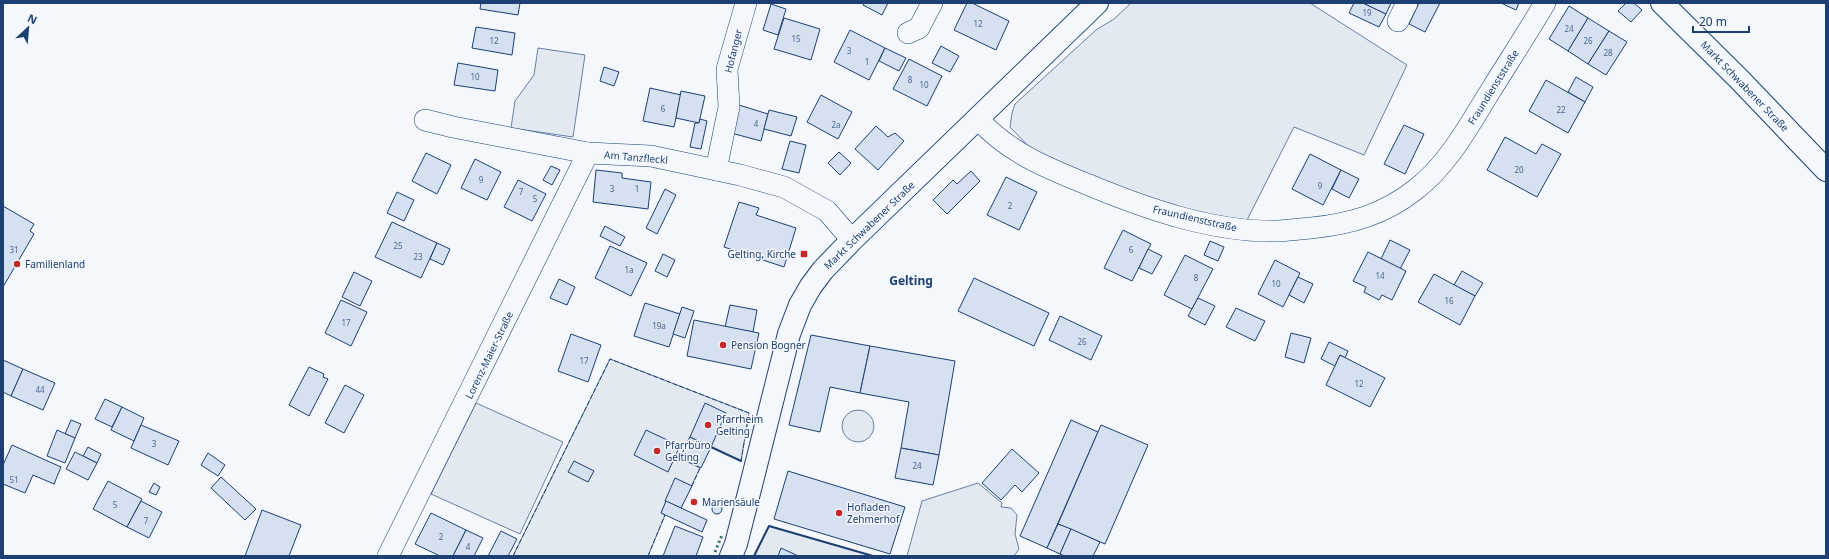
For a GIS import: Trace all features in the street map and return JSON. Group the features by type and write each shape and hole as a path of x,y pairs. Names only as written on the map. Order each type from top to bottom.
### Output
{"main road":[{"name":"Markt Schwabener Straße","path":"731,556 736,544 789,334 800,305 811,286 823,270 852,240 1096,3"},
{"name":"Markt Schwabener Straße","path":"1662,3 1739,79 1826,170"}],"street":[{"name":"Hofanger","path":"716,170 729,107 727,69 746,3"},
{"path":"908,33 919,28 932,3"},
{"name":"Fraundienststraße","path":"978,119 1004,144 1039,164 1095,188 1159,212 1240,229 1278,231 1351,223 1391,207 1415,190 1438,169 1459,141 1545,3"},
{"name":"Am Tanzfleckl","path":"425,120 588,153 651,156 784,187 828,210 852,240"},
{"name":"Lorenz-Maier-Straße","path":"388,556 588,153"}],"shaded area":[{"path":"1131,3 1310,3 1407,65 1364,155 1294,127 1244,226 1120,189 1035,153 1010,127 1015,104 1096,30 1114,19"},
{"path":"538,48 585,55 573,137 511,128 515,101 534,75"},
{"path":"610,359 749,413 741,461 690,437 680,458 700,468 681,508 666,502 661,513 665,515 648,556 513,556"},
{"path":"476,403 563,442 520,534 431,494"},
{"path":"855,410 861,410 871,417 874,426 873,432 867,439 861,442 855,442 845,435 842,429 842,423 849,413"},
{"path":"978,483 1002,503 1001,507 1011,508 1017,515 1015,534 1019,549 1014,556 907,556 922,501"},
{"path":"769,526 873,556 754,556"}],"building":[{"path":"481,3 520,3 518,15 480,9"},
{"path":"864,3 888,3 882,15 863,5"},
{"path":"967,3 972,3 1009,21 996,50 954,30"},
{"path":"1354,3 1363,3 1386,14 1379,27 1349,13"},
{"path":"1363,3 1391,3 1386,14"},
{"path":"1419,3 1440,3 1425,32 1409,24"},
{"path":"1501,3 1519,3 1516,10"},
{"path":"1626,3 1634,3 1642,10 1631,22 1618,11"},
{"path":"771,4 786,9 778,35 763,30"},
{"path":"1569,6 1588,18 1568,51 1549,39"},
{"path":"784,18 820,29 811,60 774,49"},
{"path":"1588,18 1609,31 1588,64 1568,51"},
{"path":"476,27 515,33 512,55 472,48"},
{"path":"850,30 885,48 869,80 834,62"},
{"path":"1609,31 1627,42 1606,75 1588,64"},
{"path":"941,46 959,56 950,72 932,63"},
{"path":"885,48 906,58 899,71 879,61"},
{"path":"909,59 942,76 927,106 893,89"},
{"path":"458,63 498,70 495,91 454,85"},
{"path":"604,67 619,72 614,86 600,81"},
{"path":"1576,77 1593,87 1585,102 1568,92"},
{"path":"1546,80 1585,102 1568,133 1529,111"},
{"path":"650,88 681,95 674,127 643,121"},
{"path":"681,91 705,96 699,123 676,118"},
{"path":"821,95 852,112 838,139 807,122"},
{"path":"739,105 768,114 761,141 731,133"},
{"path":"769,110 797,117 791,136 764,129"},
{"path":"700,119 707,121 701,149 690,147 695,123 699,123"},
{"path":"1404,125 1424,134 1405,174 1384,164"},
{"path":"876,126 888,137 895,133 904,141 878,170 855,149"},
{"path":"1505,137 1536,154 1542,144 1561,154 1537,197 1487,170"},
{"path":"790,141 806,145 799,173 782,169"},
{"path":"839,152 851,163 840,175 828,163"},
{"path":"426,153 451,165 437,194 412,181"},
{"path":"1310,154 1341,170 1323,205 1292,189"},
{"path":"475,159 501,172 487,200 461,188"},
{"path":"551,166 560,170 552,185 543,180"},
{"path":"596,170 622,173 622,178 651,182 648,209 593,202"},
{"path":"1341,170 1359,179 1349,198 1332,189"},
{"path":"971,171 980,181 947,214 933,200 953,180 957,184"},
{"path":"1006,177 1037,192 1019,230 987,215"},
{"path":"518,180 546,194 532,221 504,207"},
{"path":"665,189 676,195 657,234 646,228"},
{"path":"397,192 414,200 404,221 387,213"},
{"path":"739,202 759,208 756,215 796,228 784,267 724,247"},
{"path":"3,206 34,224 30,231 34,234 3,287"},
{"path":"392,222 437,243 421,278 375,257"},
{"path":"605,226 625,237 620,246 600,236"},
{"path":"1123,230 1151,244 1132,281 1104,268"},
{"path":"1390,240 1410,250 1400,269 1381,259"},
{"path":"1210,241 1224,247 1218,261 1204,255"},
{"path":"437,243 450,249 443,265 430,259"},
{"path":"610,246 647,263 631,296 595,278"},
{"path":"1148,249 1162,256 1152,274 1139,268"},
{"path":"1368,252 1406,271 1392,300 1382,295 1379,300 1364,292 1366,287 1353,281"},
{"path":"663,254 675,260 667,277 655,271"},
{"path":"1185,255 1213,269 1192,309 1164,295"},
{"path":"1275,260 1300,273 1283,307 1258,294"},
{"path":"1462,271 1483,283 1475,296 1454,285"},
{"path":"354,272 372,281 360,306 342,297"},
{"path":"1434,274 1475,296 1460,325 1418,302"},
{"path":"1298,277 1313,284 1304,303 1289,295"},
{"path":"974,278 1049,313 1034,346 958,311"},
{"path":"559,279 575,287 567,305 550,298"},
{"path":"1198,298 1215,306 1205,325 1188,316"},
{"path":"341,300 367,312 351,346 325,333"},
{"path":"645,303 680,314 669,347 634,336"},
{"path":"730,305 757,310 753,332 725,327"},
{"path":"682,307 694,311 685,338 673,334"},
{"path":"1236,308 1265,321 1255,341 1226,327"},
{"path":"1060,316 1102,336 1091,360 1049,340"},
{"name":"Pension Bogner","path":"694,320 759,333 751,369 687,356"},
{"path":"1291,333 1311,338 1304,363 1285,357"},
{"path":"571,334 601,345 588,382 558,371"},
{"path":"811,335 870,346 860,393 830,387 820,432 789,425"},
{"path":"1329,342 1348,351 1345,358 1340,355 1335,366 1321,359"},
{"path":"870,346 955,361 939,455 901,448 909,402 860,393"},
{"path":"1340,355 1385,378 1370,407 1326,385"},
{"path":"3,360 23,369 11,396 3,392"},
{"path":"309,367 324,374 323,377 328,379 309,416 289,405"},
{"path":"23,369 55,383 43,410 11,396"},
{"path":"345,385 364,395 344,433 325,423"},
{"path":"105,399 122,407 112,427 95,419"},
{"name":"Pfarrheim Gelting","path":"705,403 726,413 711,447 690,437"},
{"path":"122,407 144,418 134,441 111,430"},
{"path":"71,420 81,424 75,438 65,434"},
{"path":"1071,420 1098,432 1047,548 1020,536"},
{"path":"141,425 179,441 168,465 131,448"},
{"path":"1101,425 1148,445 1105,544 1058,524"},
{"path":"57,430 75,438 65,463 47,456"},
{"name":"Pfarrbüro Gelting","path":"646,430 680,446 668,472 634,455"},
{"path":"690,437 711,447 701,468 680,458"},
{"path":"12,445 61,467 54,484 33,475 25,493 3,484 3,465"},
{"path":"88,447 101,454 97,463 83,456"},
{"path":"901,448 939,455 933,485 895,478"},
{"path":"1012,449 1039,473 1022,492 1015,485 1001,500 982,483"},
{"path":"75,452 97,463 88,480 66,469"},
{"path":"208,453 225,465 218,476 201,465"},
{"path":"574,461 594,471 588,482 568,472"},
{"name":"Hofladen Zehmerhof","path":"788,471 905,507 890,554 774,519"},
{"path":"221,477 256,509 245,520 211,488"},
{"path":"675,478 692,486 681,508 665,501"},
{"path":"108,481 142,499 127,527 93,509"},
{"path":"154,483 160,487 156,495 149,492"},
{"path":"141,501 162,512 149,538 127,527"},
{"path":"666,501 707,520 702,532 661,513"},
{"path":"717,504 722,509 717,514 712,509"},
{"path":"262,510 301,525 289,556 245,556"},
{"path":"431,513 466,530 453,556 440,556 415,544"},
{"path":"1058,524 1071,529 1060,554 1047,548"},
{"path":"675,526 703,537 696,556 663,556"},
{"path":"1071,529 1100,542 1093,556 1065,556 1060,554"},
{"path":"466,530 483,538 474,556 453,556"},
{"path":"501,531 517,539 508,556 488,556"},
{"path":"781,548 794,554 798,556 778,556"}],"hedge":[{"path":"715,552 722,535"}],"fence":[{"path":"513,556 610,359 749,413 741,461"},
{"path":"692,486 700,468"},
{"path":"648,556 665,515"}],"wall":[{"path":"711,447 741,461"},
{"path":"754,556 769,526 873,556"}],"place":[{"name":"Gelting, Kirche","path":"804,254"},
{"name":"Familienland","path":"17,264"},
{"name":"Pension Bogner","path":"723,345"},
{"name":"Pfarrheim Gelting","path":"708,425"},
{"name":"Pfarrbüro Gelting","path":"657,451"},
{"name":"Mariensäule","path":"694,502"},
{"name":"Hofladen Zehmerhof","path":"839,513"}],"district":[{"name":"Gelting","path":"911,281"}]}
